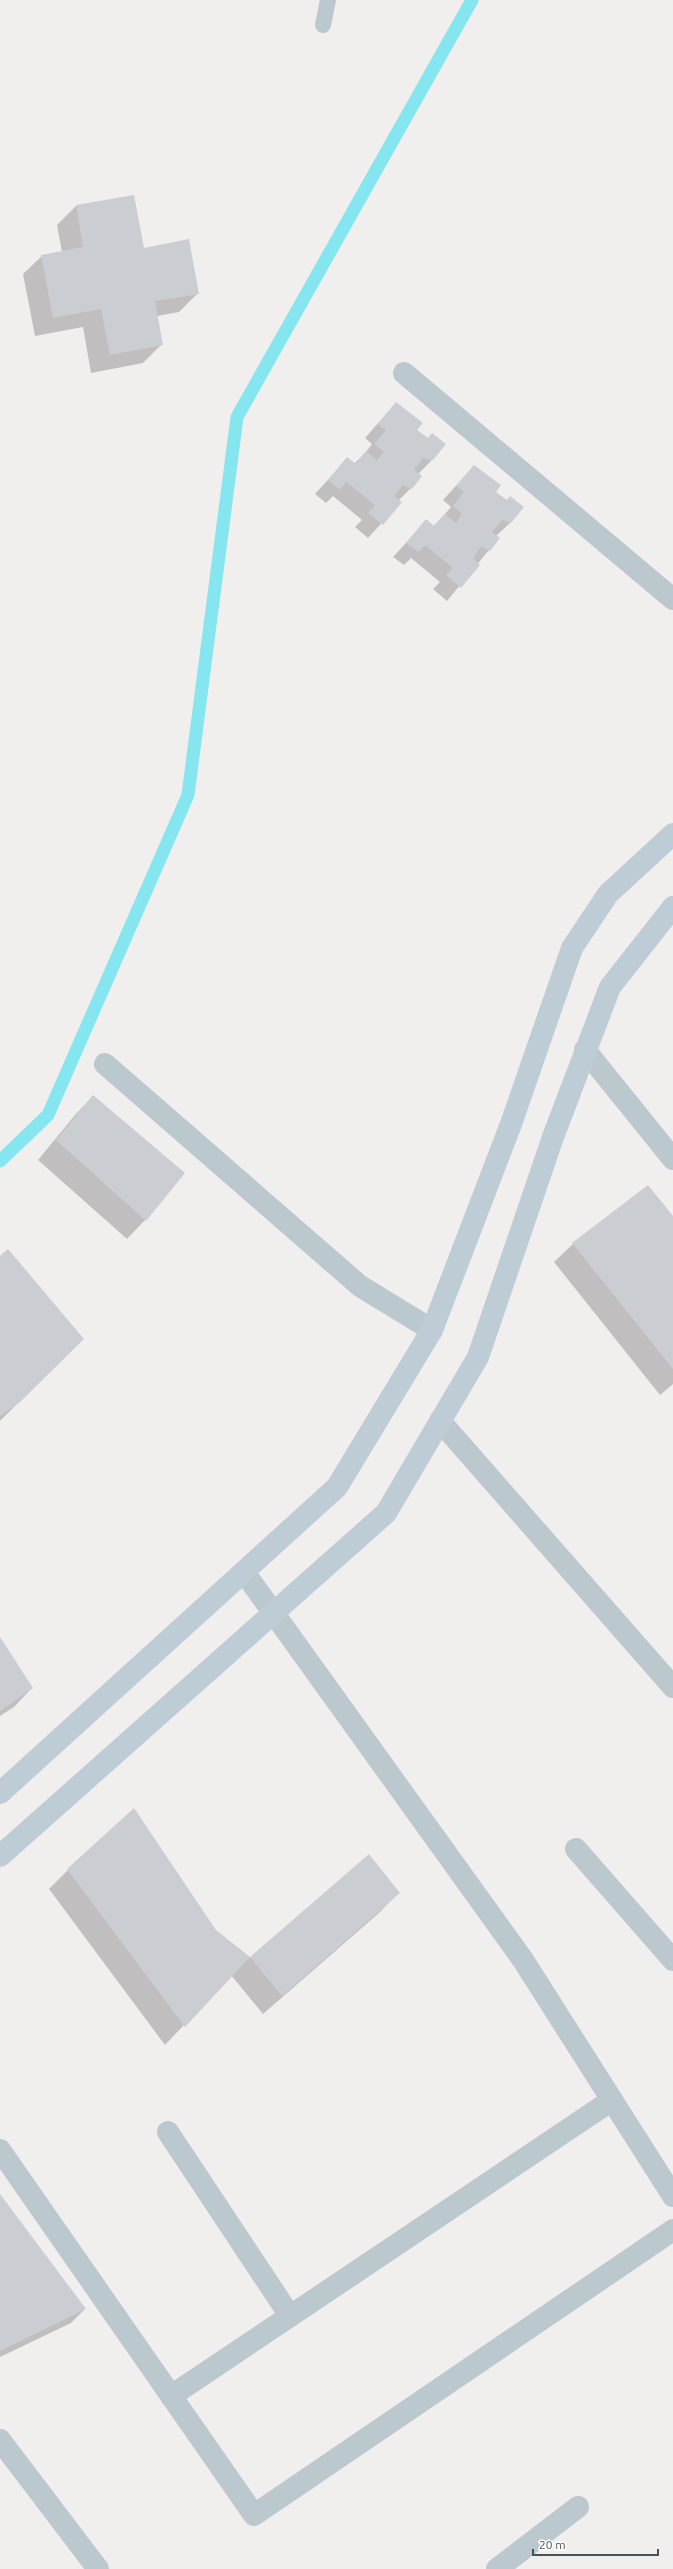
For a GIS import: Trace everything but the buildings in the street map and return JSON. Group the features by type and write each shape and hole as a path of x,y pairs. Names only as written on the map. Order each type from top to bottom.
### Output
{"street":[{"path":"404,373 673,599"},
{"path":"0,1793 337,1487 432,1330 511,1124 572,948 608,894 673,834"},
{"path":"0,1856 386,1513 478,1357 553,1137 610,987 673,907"},
{"path":"585,1050 673,1159"},
{"path":"105,1064 360,1286 432,1330"},
{"path":"440,1421 673,1687"},
{"path":"244,1572 523,1960 673,2196"},
{"path":"576,1848 673,1960"},
{"path":"171,2396 612,2100"},
{"path":"168,2132 290,2316"},
{"path":"0,2150 254,2515 673,2230"},
{"path":"0,2440 98,2569"},
{"path":"497,2569 578,2507"}],"lane":[{"path":"322,25 328,0"}],"waterway":[{"path":"0,1161 48,1115 188,795 237,417 472,0"}]}
